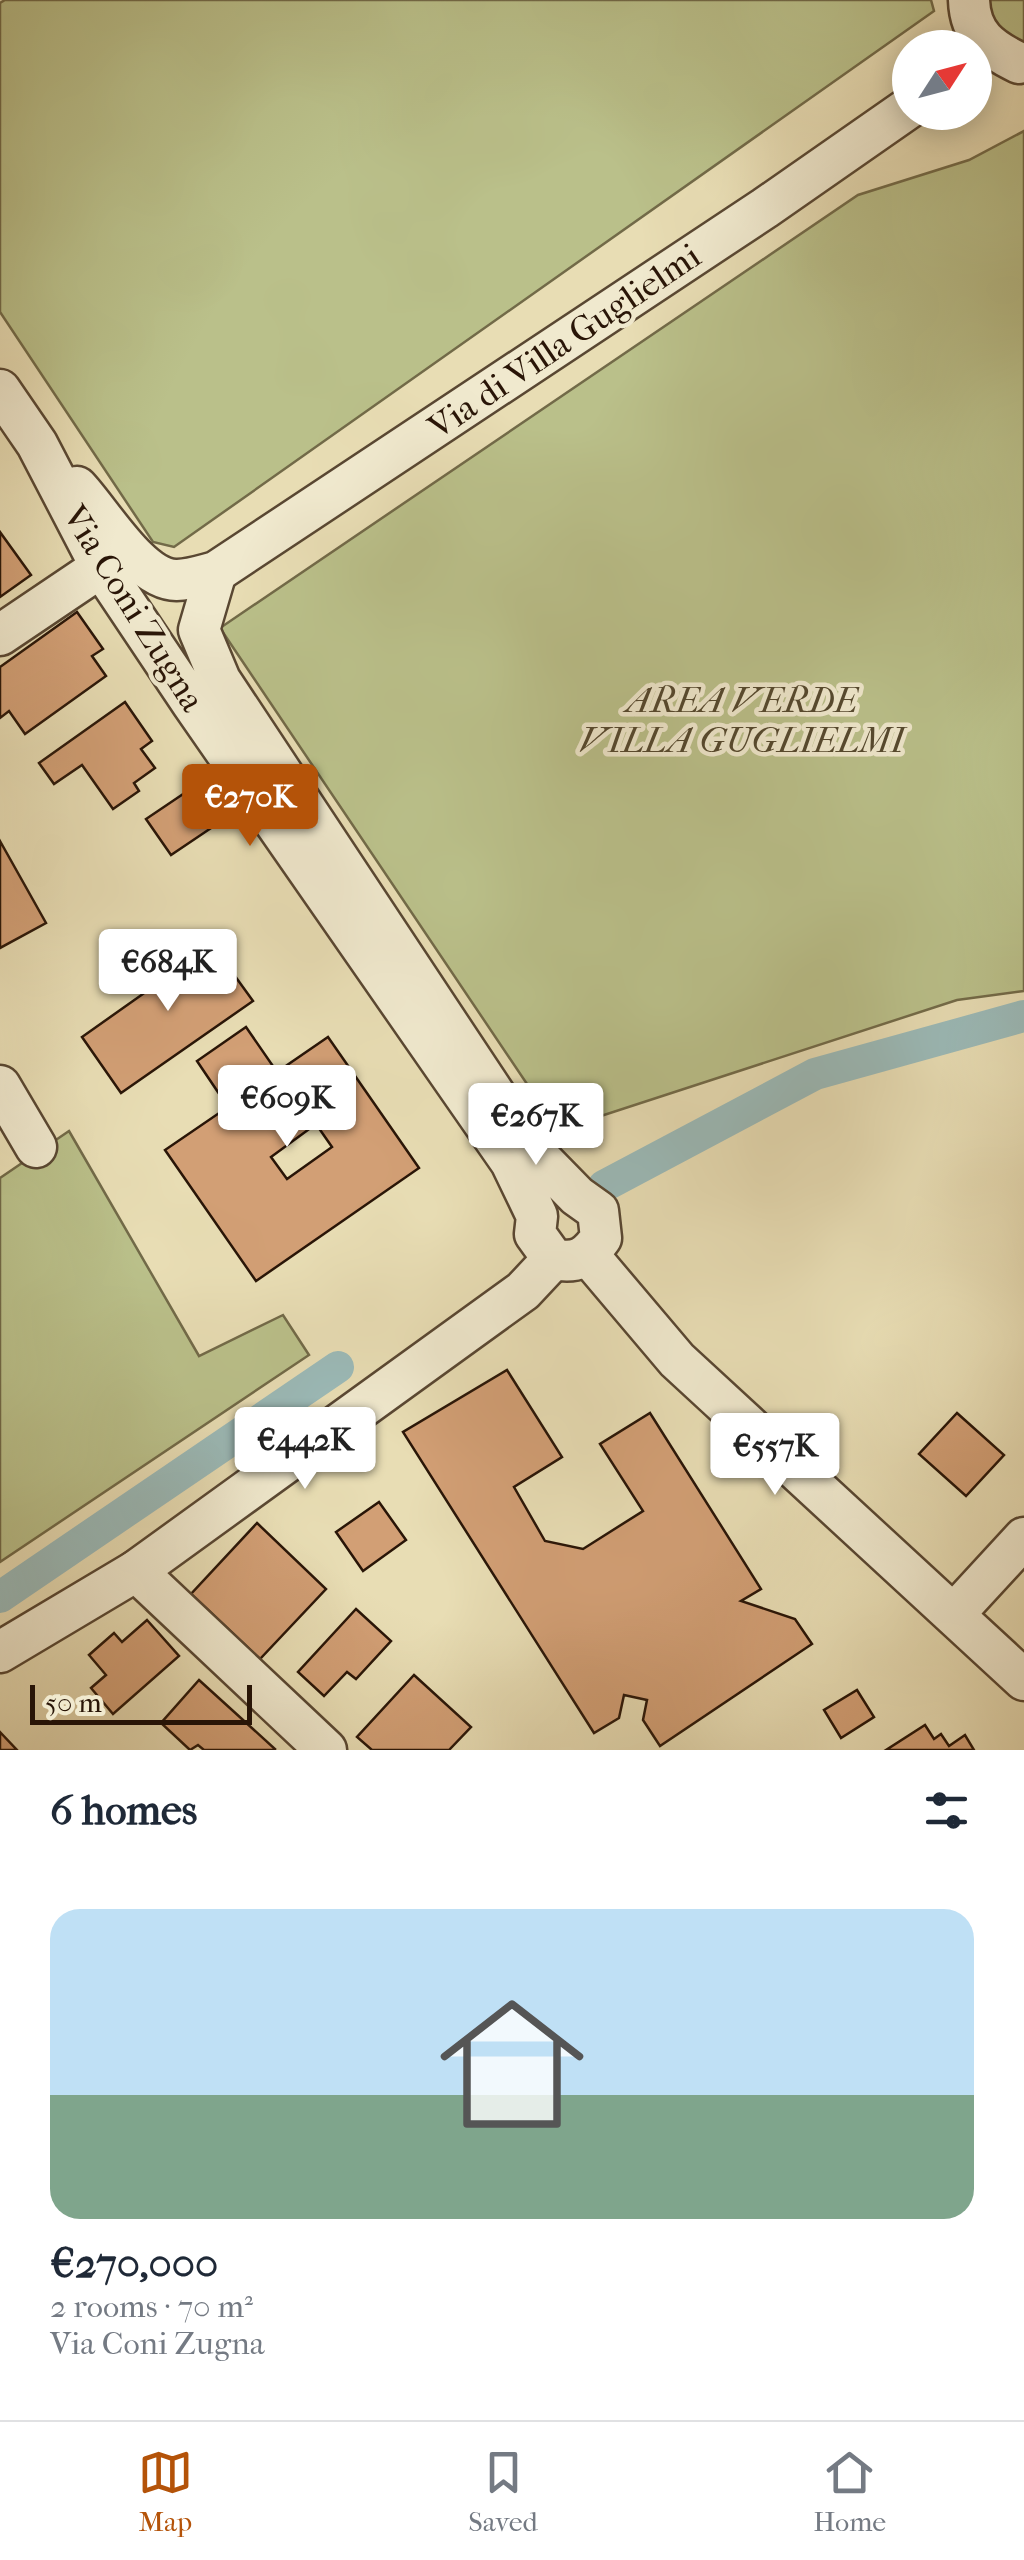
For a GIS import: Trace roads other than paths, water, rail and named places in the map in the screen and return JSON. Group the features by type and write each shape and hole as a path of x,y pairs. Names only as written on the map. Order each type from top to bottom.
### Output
{"street":[{"path":"970,0 972,20 981,38 994,51 1022,63"},
{"path":"992,69 1022,63"},
{"name":"Via di Villa Guglielmi","path":"216,572 892,120"},
{"name":"Via Coni Zugna","path":"0,390 37,444 101,567 511,1162 537,1216 535,1234 571,1257 676,1360 1024,1680"},
{"name":"Via Coni Zugna","path":"37,444 139,561 157,576 177,580 216,572 199,630 220,680 530,1148 577,1196 598,1211 601,1238 571,1257"},
{"path":"0,634 101,567"},
{"path":"0,1086 36,1147"},
{"path":"537,1216 550,1200 577,1196"},
{"path":"0,1652 136,1571 571,1257"},
{"path":"954,1614 1024,1538"},
{"path":"136,1571 326,1750"}],"waterway":[{"path":"604,1186 815,1074 1024,1016"},
{"path":"0,1597 338,1367"}],"park label":[{"name":"AREA VERDE VILLA GUGLIELMI","path":"742,720"}]}
